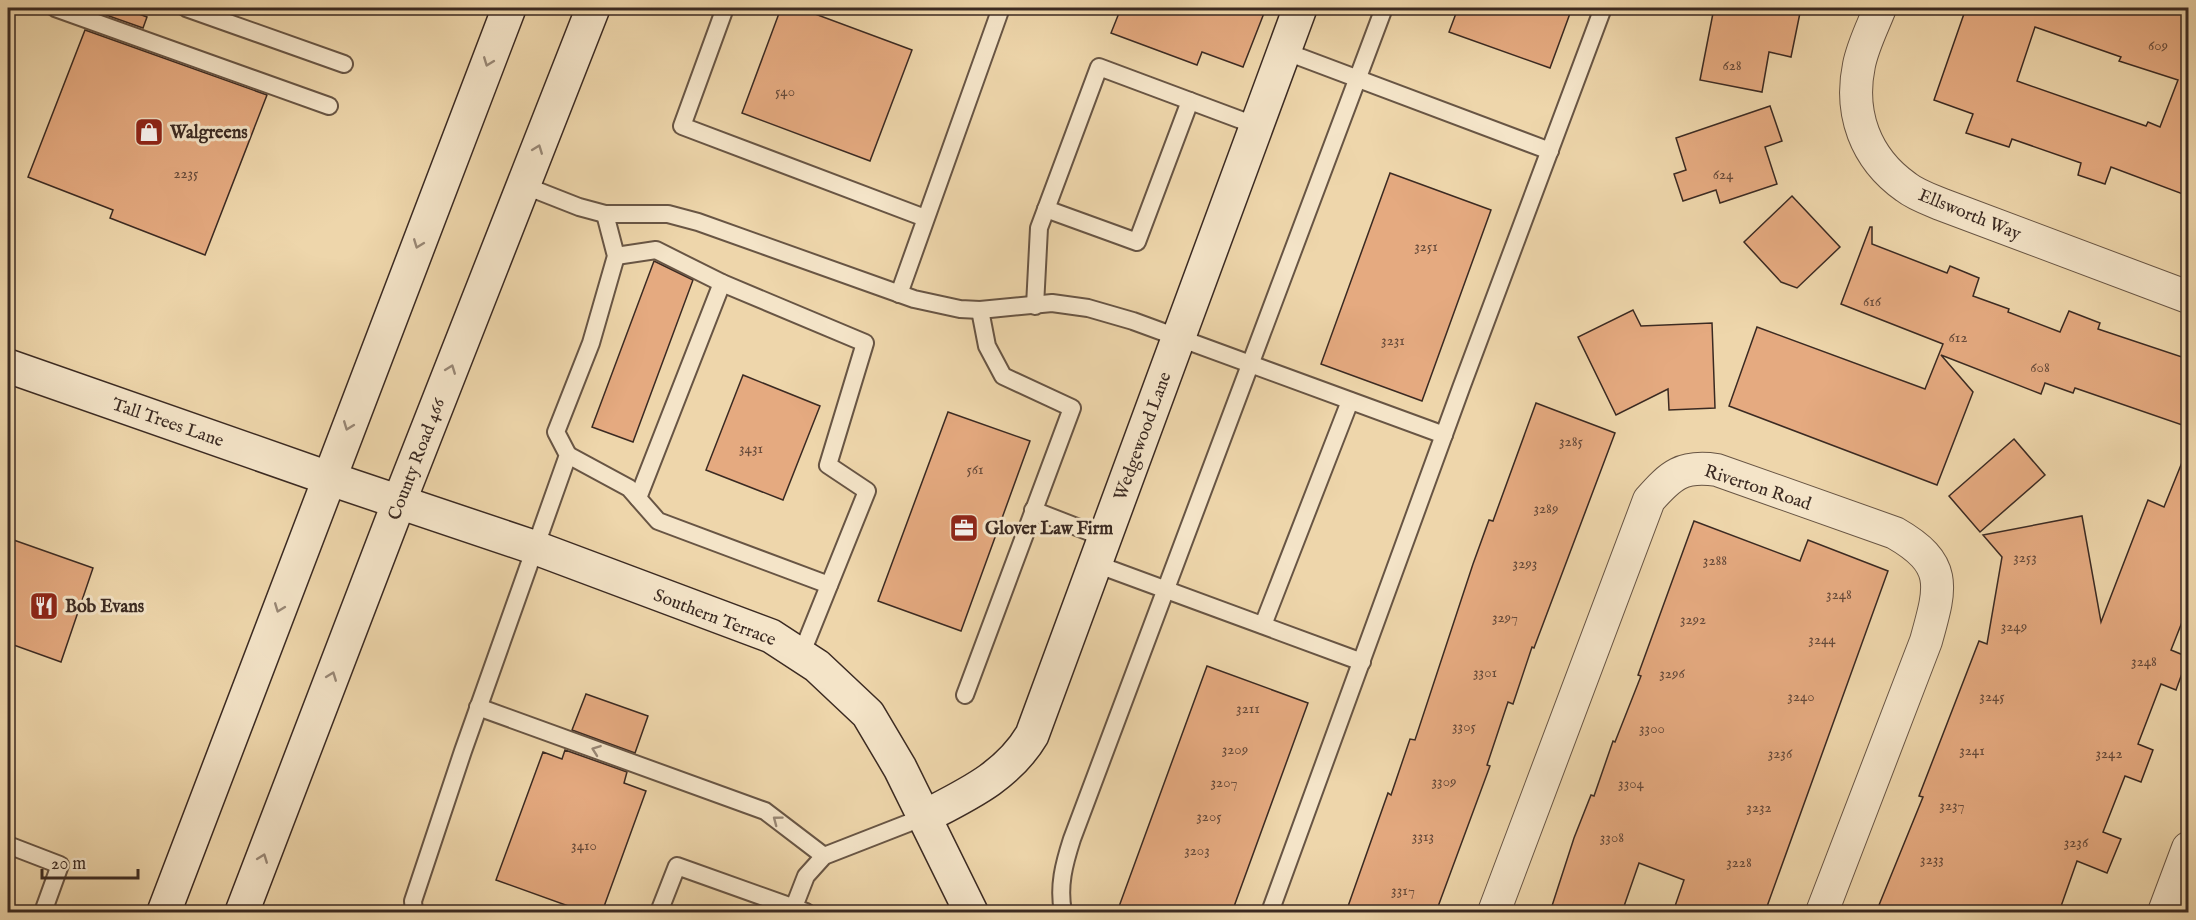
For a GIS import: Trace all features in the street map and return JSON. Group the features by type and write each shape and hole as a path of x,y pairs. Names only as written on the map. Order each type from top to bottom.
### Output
{"street":[{"path":"164,912 509,8"},
{"name":"County Road 466","path":"242,912 399,502 593,8"},
{"name":"Wedgewood Lane","path":"924,817 985,785 1006,770 1022,752 1032,735 1300,8"},
{"name":"Ellsworth Way","path":"1880,8 1860,63 1855,99 1862,133 1877,160 1906,188 1943,206 2188,297"},
{"name":"Tall Trees Lane","path":"8,366 399,502"},
{"name":"Riverton Road","path":"1494,912 1649,500 1678,473 1696,467 1717,470 1895,534 1914,545 1928,558 1936,574 1938,596 1926,641 1822,912"},
{"name":"Southern Terrace","path":"399,502 536,548 771,636 817,666 868,714 900,768 971,912"},
{"path":"2164,912 2188,848"}],"lane":[{"path":"55,8 329,106"},
{"path":"186,8 344,64"},
{"path":"725,8 682,126 925,218"},
{"path":"898,294 1001,8"},
{"path":"1063,912 1060,897 1063,867 1384,8"},
{"path":"1270,912 1444,435 1604,8"},
{"path":"1284,51 1550,151"},
{"path":"1035,306 1039,228 1099,67 1257,126"},
{"path":"1046,209 1137,242 1190,101"},
{"path":"523,185 579,207 605,214 668,214 698,222 898,294 960,309 1035,306 1052,303 1088,308 1252,364 1444,435"},
{"path":"605,214 616,256 591,343 556,432 568,455 629,488 658,521 829,585"},
{"path":"616,256 656,250 722,283 865,343 828,465 867,491 801,655"},
{"path":"638,498 722,283"},
{"path":"965,694 1072,408 1003,376 987,346 980,309"},
{"path":"1263,625 1350,401"},
{"path":"414,912 413,901 434,834 568,455"},
{"path":"1034,510 1167,590 1362,662"},
{"path":"478,707 765,811 824,856"},
{"path":"659,912 677,866 797,911 806,876 824,856 924,817"},
{"path":"8,845 60,865 44,912"}],"building":[{"path":"93,8 123,8 147,17 143,28 92,10"},
{"path":"781,8 799,8 912,50 870,161 742,113"},
{"path":"1121,8 1266,8 1243,67 1202,52 1197,65 1111,33"},
{"path":"1458,8 1572,8 1550,68 1449,32"},
{"path":"1714,8 1801,8 1791,57 1769,52 1762,92 1700,80"},
{"path":"1966,8 2188,8 2188,196 2111,167 2105,184 2078,175 2081,163 2012,139 2009,147 1966,133 1973,114 1934,100","holes":["2035,27 2121,57 2119,61 2178,80 2160,127 2148,122 2146,126 2017,81"]},
{"name":"Walgreens","path":"85,30 267,95 205,255 110,218 113,210 28,177"},
{"path":"1770,106 1782,141 1765,147 1777,184 1720,203 1716,190 1683,201 1674,174 1686,170 1676,138"},
{"path":"1390,173 1491,210 1422,401 1321,364"},
{"path":"1792,196 1840,247 1797,288 1781,282 1744,242"},
{"path":"1870,227 1872,227 1872,244 1947,273 1950,266 1979,278 1973,296 2009,309 2008,312 2060,332 2069,311 2100,323 2098,329 2188,359 2188,427 2075,388 2073,393 2045,383 2041,394 1941,355 1973,392 1937,485 1729,406 1757,327 1925,389 1943,344 1841,304"},
{"path":"654,261 693,280 633,442 592,427"},
{"path":"1633,310 1641,326 1712,323 1715,408 1669,410 1668,389 1616,415 1578,337"},
{"path":"743,375 820,406 783,500 706,470"},
{"path":"1536,403 1615,433 1534,648 1532,647 1513,704 1508,702 1487,765 1490,766 1436,912 1346,912 1388,793 1391,795 1410,739 1415,740 1473,564 1489,520 1493,521"},
{"path":"948,412 1030,441 961,631 878,601"},
{"path":"2014,439 2045,475 1980,532 1949,496"},
{"path":"2187,450 2188,607 2171,650 2188,657 2176,690 2161,684 2138,744 2153,750 2141,782 2125,776 2103,832 2121,839 2107,873 2077,861 2059,912 1898,912 1879,905 1923,797 1919,796 1979,641 1987,644 2002,557 1983,535 2082,516 2101,622 2148,500 2164,507"},
{"path":"1694,521 1800,561 1808,540 1888,571 1765,912 1673,912 1684,880 1639,863 1622,912 1550,912 1574,838 1591,795 1594,796 1613,741 1615,742 1641,676 1638,675"},
{"name":"Bob Evans","path":"8,538 93,568 61,662 8,643"},
{"path":"1207,666 1308,703 1232,912 1117,912"},
{"path":"586,694 648,716 635,753 572,730"},
{"path":"565,750 627,772 624,783 646,791 602,912 585,912 496,880 543,752 562,759"}],"place":[{"name":"Walgreens","path":"149,132"},
{"name":"Glover Law Firm","path":"964,528"},
{"name":"Bob Evans","path":"44,606"}]}
